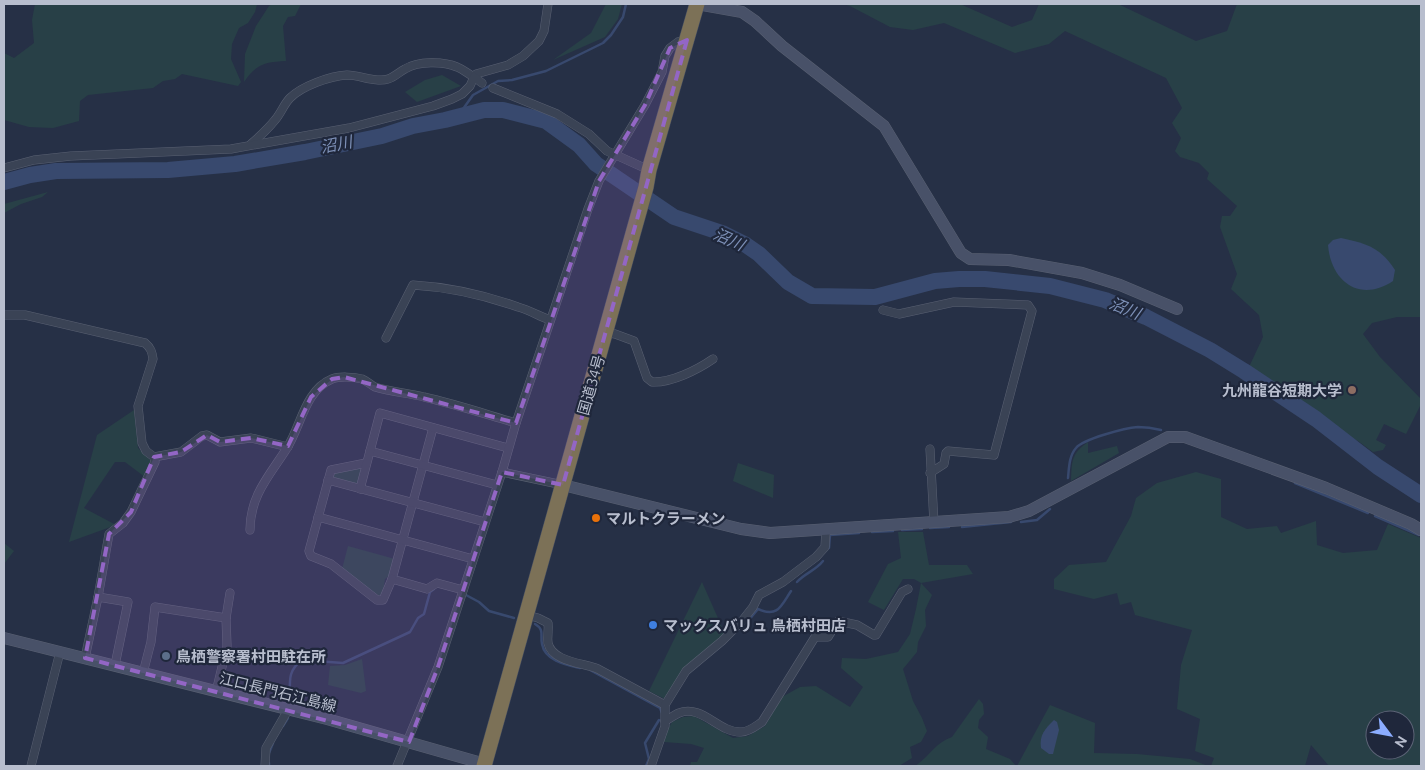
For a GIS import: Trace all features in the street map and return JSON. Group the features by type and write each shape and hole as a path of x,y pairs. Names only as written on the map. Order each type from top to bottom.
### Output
{"highway":[{"name":"国道34号","path":"487,765 526,615 697,4"}],"street":[{"path":"4,168 34,160 72,156 231,148 349,128 433,106 462,94 470,86 476,74 508,65 539,41 544,31 548,4"},
{"path":"697,4 742,12 884,126 961,253 970,259 1009,260 1082,273 1120,285 1177,309"},
{"path":"397,766 409,742 438,667 550,320 599,181 616,156 662,72 670,48 678,42 687,40"},
{"path":"250,145 276,120 289,99 312,84 346,75 378,80 388,79 404,69 422,63 448,64 458,67 482,83"},
{"path":"493,88 557,114 572,122 607,151 649,170"},
{"path":"386,338 412,285 433,286 467,292 519,307 550,320"},
{"path":"883,310 899,314 910,310 954,302 969,302 1028,305 1032,311 994,455 948,451 944,464 930,473"},
{"path":"4,315 25,315 145,343 150,348 153,359 138,406 142,443 146,451 154,457 155,462 131,512 123,523 109,534 85,658"},
{"path":"605,332 634,341 648,378 652,382 660,382 699,369 713,359"},
{"path":"250,530 250,521 260,488 288,447 311,397 320,387 332,379 344,377 362,379 374,387 424,397 516,423"},
{"path":"360,489 380,413 508,448"},
{"path":"366,463 330,470 309,552 311,556 331,564 377,600 383,600 392,579 434,428"},
{"path":"154,457 181,452 202,436 208,436 220,442 251,438 288,447"},
{"path":"502,472 563,485 741,530 770,532 1008,517 1029,511 1168,437 1186,437 1326,488 1412,524 1421,530"},
{"path":"930,449 934,522"},
{"path":"370,451 497,485"},
{"path":"328,480 485,522"},
{"path":"318,517 473,559"},
{"path":"651,766 665,726 665,705 686,671 722,641 742,621 753,607 759,594 783,582 816,557 825,547 826,529"},
{"path":"392,579 427,589 437,583 463,590"},
{"path":"665,721 678,713 694,712 733,731 743,732 753,728 762,722 815,637 828,637 838,621 857,625 876,635 902,592 908,589"},
{"path":"216,692 227,646 226,618 230,593"},
{"path":"98,597 128,602 115,665"},
{"path":"143,673 151,642 156,607 226,618"},
{"path":"526,615 548,623 548,644 551,650 566,660 598,669 665,705"},
{"name":"江口長門石江島線","path":"4,638 288,710 487,765"},
{"path":"31,766 60,652"},
{"path":"265,766 266,748 288,710"}],"highlighted area":[{"path":"687,40 563,485 502,472 438,667 409,742 85,658 109,534 131,512 154,457 181,452 207,435 220,442 251,438 288,446 311,397 332,379 344,377 516,423 599,181 645,105 670,48"}],"shaded area":[{"path":"35,4 257,4 255,12 248,23 239,28 232,44 231,59 241,82 238,86 182,74 175,79 163,81 153,88 88,95 80,101 79,121 53,128 29,127 4,120 4,53 14,58 34,43 32,20"},
{"path":"272,4 301,4 295,16 288,17 283,26 286,61 262,65 253,71 244,82 245,54 256,26"},
{"path":"606,4 622,4 618,19 605,37 553,60 591,33"},
{"path":"843,4 960,4 1012,27 1032,20 1039,4 1118,4 1196,41 1227,31 1237,4 1421,4 1421,317 1397,317 1372,323 1363,334 1380,357 1421,399 1421,404 1406,434 1384,424 1376,440 1386,445 1383,450 1373,452 1358,441 1341,433 1249,367 1263,337 1259,315 1231,289 1237,274 1220,227 1222,216 1230,216 1237,206 1207,179 1209,173 1199,163 1180,157 1175,151 1181,138 1172,123 1182,108 1166,78 1065,31 1049,44 1015,53 944,23 913,30 890,27"},
{"path":"442,75 461,86 417,102 405,92 425,80"},
{"path":"48,192 42,197 21,204 4,213 4,204"},
{"path":"134,410 138,448 151,461 145,477 125,462 115,462 84,508 116,525 69,542 97,435"},
{"path":"1088,442 1088,453 1117,446 1119,453 1071,481 1075,454"},
{"path":"738,463 774,475 773,498 733,481"},
{"path":"359,468 362,471 358,482 355,484 333,479 334,472"},
{"path":"1196,472 1221,479 1221,517 1247,529 1277,526 1281,533 1316,521 1317,545 1343,553 1377,550 1388,524 1421,538 1421,766 1329,766 1311,745 1305,766 1211,766 1214,758 1195,751 1200,719 1177,709 1181,665 1192,630 1135,615 1131,602 1120,605 1117,593 1094,599 1054,589 1054,579 1069,565 1106,562 1131,516 1136,498 1157,483"},
{"path":"898,532 923,532 929,565 967,565 973,574 921,583 914,579 903,579 884,610 868,602 888,564 901,558"},
{"path":"4,543 14,551 4,564"},
{"path":"348,546 395,559 389,576 385,579 383,593 378,596 342,569"},
{"path":"702,582 725,634 665,699 649,691"},
{"path":"921,583 932,595 925,610 926,626 918,642 917,652 903,669 913,701 927,731 921,742 910,747 912,758 899,766 690,766 691,762 697,762 704,748 691,744 664,742 664,737 672,722 683,717 694,716 733,738 748,736 765,726 782,697 800,687 816,686 850,707 863,687 841,668 842,658 866,659 898,652 910,634"},
{"path":"362,659 366,691 361,693 328,685 330,666 345,665"},
{"path":"979,699 983,704 984,714 979,720 978,728 988,737 986,749 1010,759 1016,766 915,766 937,746 952,737"},
{"path":"1050,705 1095,723 1094,753 1137,754 1190,759 1208,766 1017,766"}],"water":[{"path":"1341,238 1358,242 1384,256 1395,270 1393,281 1369,290 1349,285 1341,278 1330,258 1328,245 1333,240"},
{"path":"1054,720 1057,722 1059,730 1053,754 1049,754 1041,748 1041,739 1045,729"}],"waterway":[{"path":"458,116 473,95 498,81 512,80 546,71 603,43 623,17 626,4"},
{"name":"沼川","path":"4,182 56,171 168,170 235,164 382,136 413,126 484,110 503,110 546,121 579,145 596,164 674,217 722,233 746,245 759,254 788,282 812,296 875,297 935,281 985,279 1050,286 1105,300 1146,317 1210,350 1244,371 1316,419 1378,467 1421,495"},
{"path":"1068,478 1070,462 1074,451 1087,441 1105,434 1138,427 1161,430"},
{"path":"1295,483 1368,513"},
{"path":"1021,522 1037,520 1050,509"},
{"path":"1375,516 1419,535"},
{"path":"962,527 1011,522"},
{"path":"930,528 949,527"},
{"path":"902,530 922,529"},
{"path":"872,532 893,531"},
{"path":"829,548 830,535 859,533"},
{"path":"797,582 823,561"},
{"path":"290,699 292,673 297,664 302,660 343,663 410,632 418,618 424,614 430,592 434,589"},
{"path":"748,621 758,609 770,612 778,609 791,591"},
{"path":"466,595 479,602 489,611 514,618"},
{"path":"535,624 541,631 542,644 547,654 557,661 580,668"},
{"path":"590,670 660,708 662,713"},
{"path":"283,726 288,718"},
{"path":"646,766 649,759 645,743 659,720"},
{"path":"269,753 273,743"}],"place":[{"name":"九州龍谷短期大学","path":"1352,390"},
{"name":"マルトクラーメン","path":"596,518"},
{"name":"マックスバリュ 鳥栖村田店","path":"653,625"},
{"name":"鳥栖警察署村田駐在所","path":"166,656"}]}
